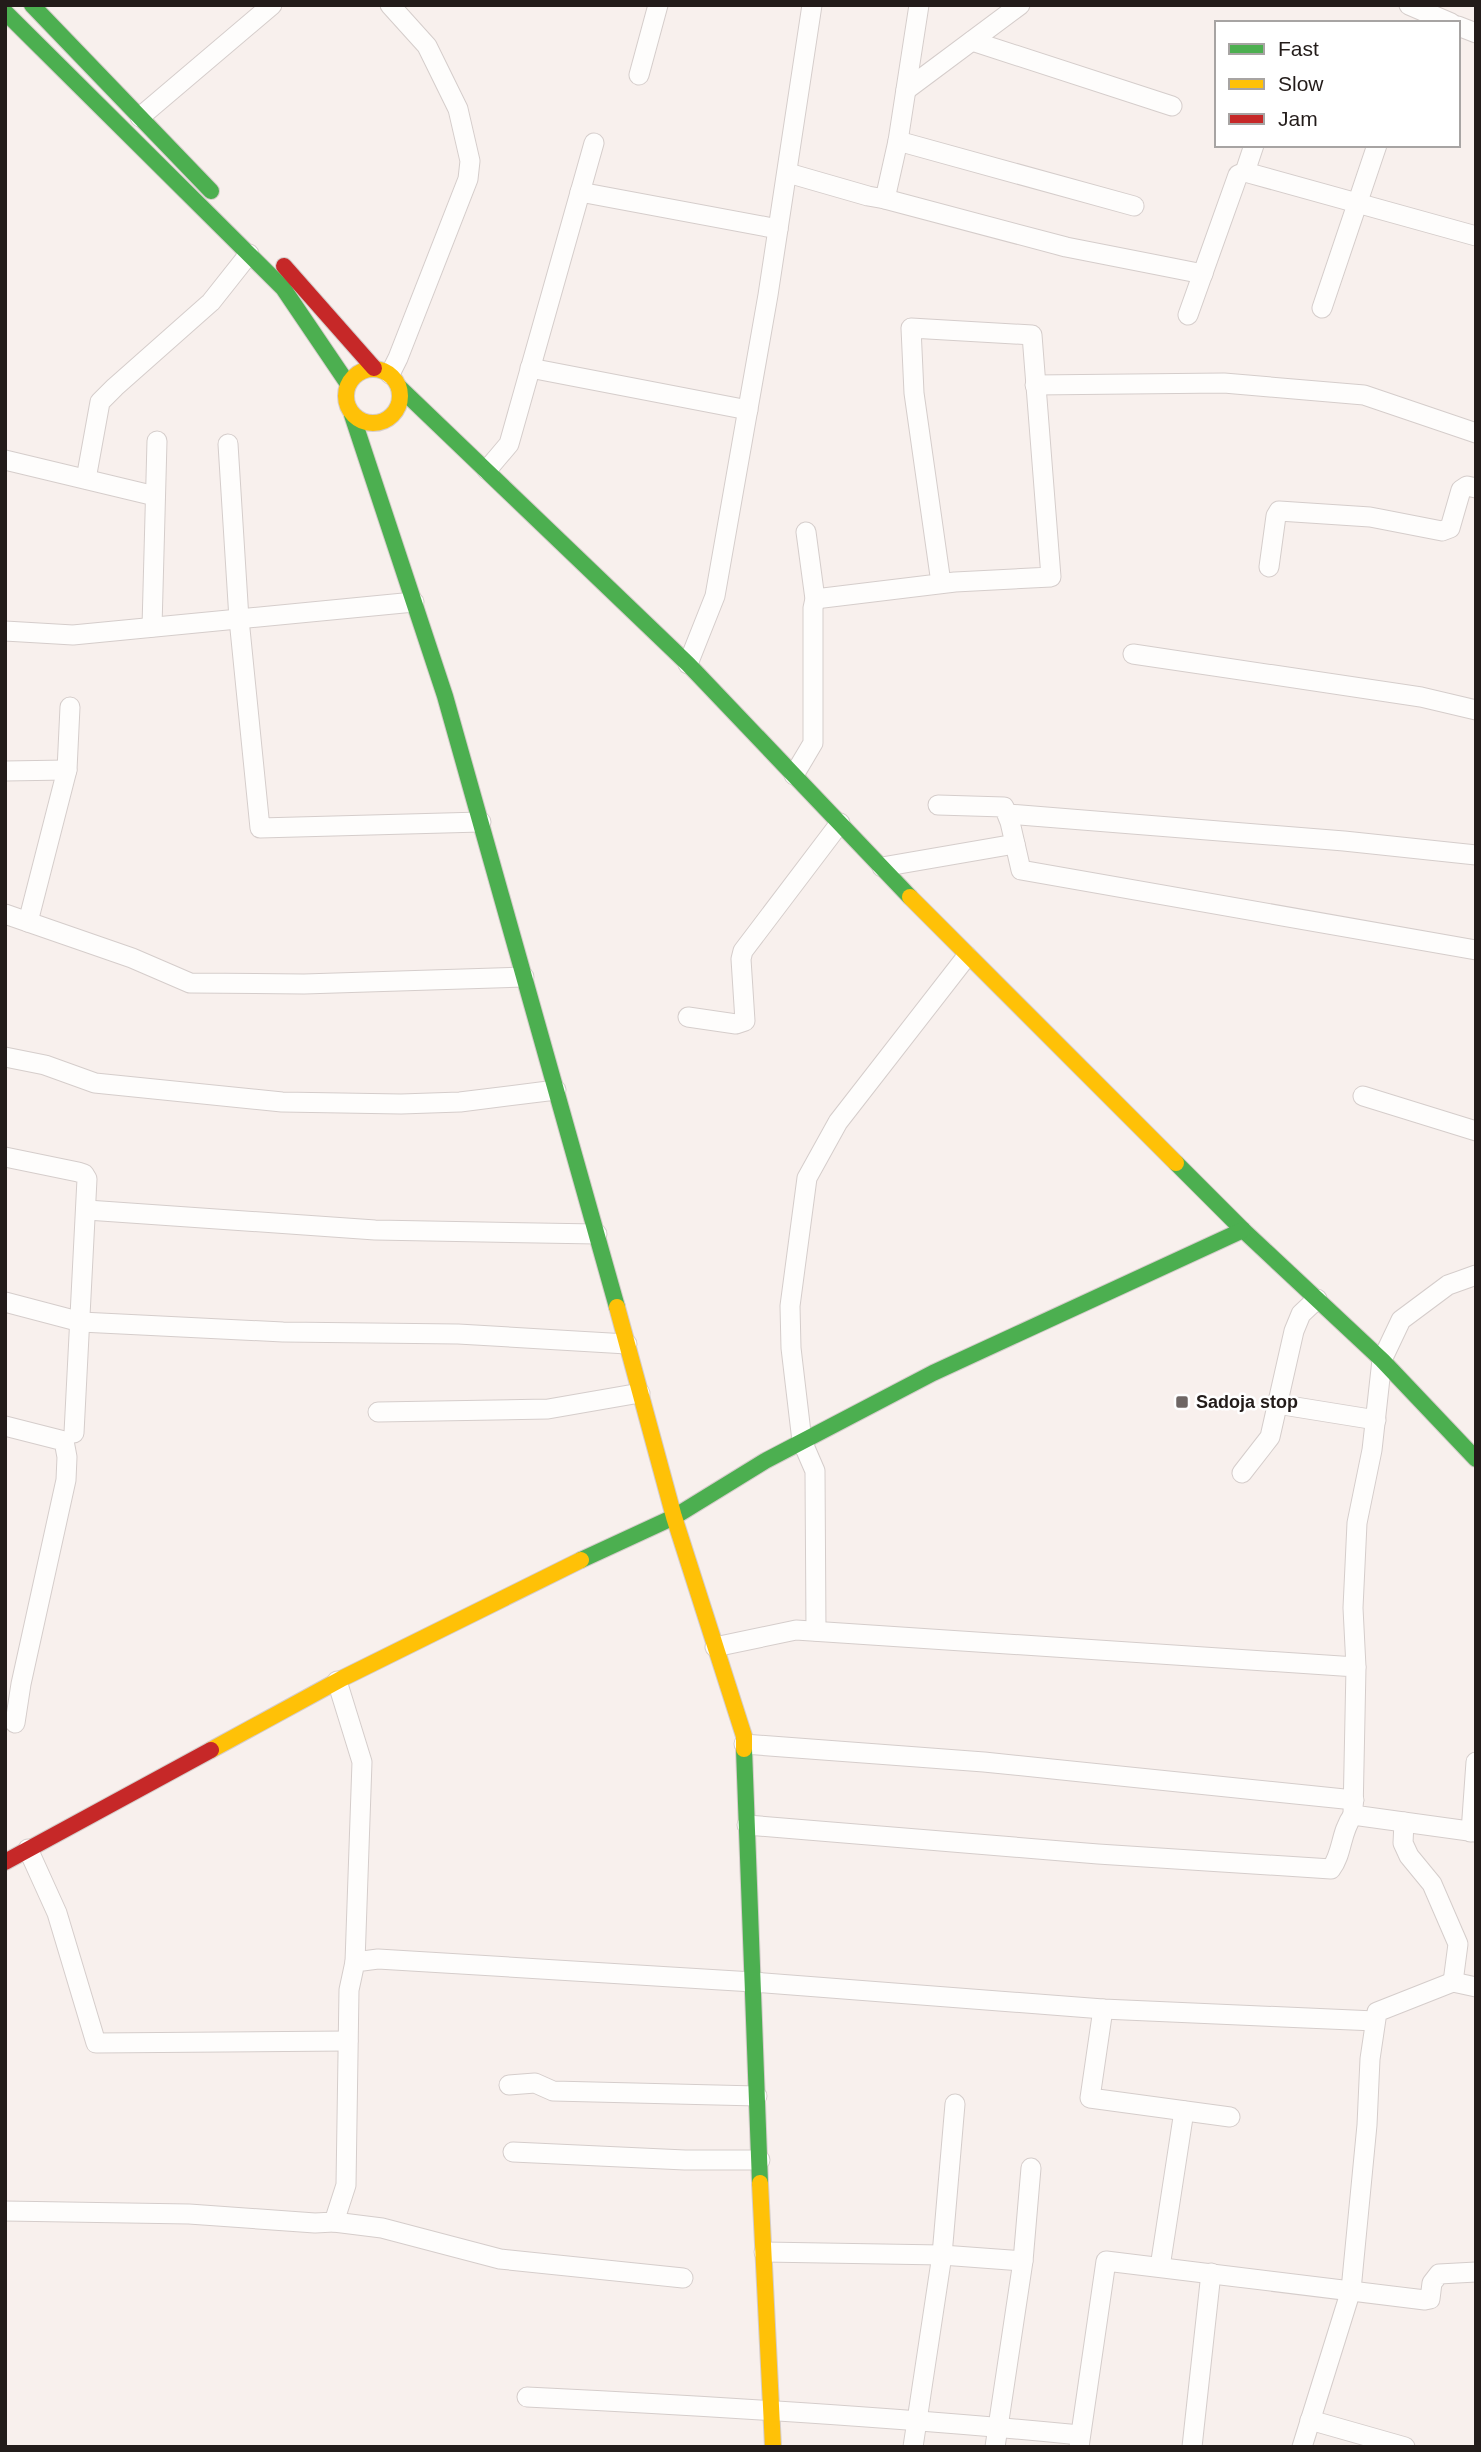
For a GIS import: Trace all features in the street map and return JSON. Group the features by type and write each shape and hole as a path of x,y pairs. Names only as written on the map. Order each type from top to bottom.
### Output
{"street":[{"path":"32,5 226,206"},
{"path":"140,117 272,5"},
{"path":"352,415 367,423 375,423 390,418 399,404 388,377 398,358 468,179 470,161 458,109 427,46 390,5"},
{"path":"639,75 658,5"},
{"path":"688,664 715,596 788,173 813,5"},
{"path":"885,199 898,141 919,5"},
{"path":"906,90 1020,5"},
{"path":"1414,10 1445,21"},
{"path":"5,12 249,254 289,283 688,664 967,956 1243,1230 1382,1360 1476,1459"},
{"path":"972,41 1172,106"},
{"path":"898,141 1134,206"},
{"path":"487,470 509,444 594,143"},
{"path":"1245,172 1253,147"},
{"path":"1322,308 1376,147"},
{"path":"1188,315 1238,175 1245,172 1476,236"},
{"path":"788,173 1066,247 1203,274"},
{"path":"580,192 778,229"},
{"path":"86,480 100,402 211,302 249,254"},
{"path":"274,256 348,384"},
{"path":"815,599 941,583 1051,577 1032,335 911,328 914,393 941,583"},
{"path":"530,368 748,410"},
{"path":"388,377 359,372 348,384 345,400 445,696 674,1517 744,1736 773,2447"},
{"path":"1035,385 1224,383 1364,395 1476,433"},
{"path":"152,627 156,441"},
{"path":"228,444 239,619 260,828 481,822"},
{"path":"5,460 155,496"},
{"path":"1269,567 1279,511 1370,517 1442,531 1450,528 1461,490 1466,486 1476,488"},
{"path":"794,775 813,743 815,599 806,532"},
{"path":"5,631 73,635 414,602"},
{"path":"1133,654 1420,697 1476,710"},
{"path":"28,922 67,770 70,708"},
{"path":"5,771 67,770"},
{"path":"938,805 1004,807 1021,870 1476,950"},
{"path":"1008,814 1344,841 1476,855"},
{"path":"688,1017 736,1024 745,1021 741,959 743,951 840,823"},
{"path":"882,867 1015,844"},
{"path":"5,914 132,958 190,983 304,984 524,977"},
{"path":"816,1631 815,1471 802,1441 790,1348 790,1306 807,1178 838,1122 967,956"},
{"path":"5,1057 45,1065 95,1083 282,1102 460,1102 556,1090"},
{"path":"1363,1096 1476,1131"},
{"path":"5,1157 84,1174 88,1184 74,1433"},
{"path":"87,1210 375,1230 597,1234"},
{"path":"5,1862 337,1681 529,1584 674,1517 765,1461 933,1373 1243,1230"},
{"path":"747,1825 1331,1870 1337,1862 1345,1827 1354,1808 1356,1667 1353,1608 1357,1523 1376,1420 1382,1360 1401,1320 1448,1285 1476,1275"},
{"path":"1242,1473 1270,1437 1293,1331 1301,1314 1317,1299"},
{"path":"5,1302 81,1322 283,1332 458,1334 627,1344"},
{"path":"378,1412 548,1409 640,1393"},
{"path":"1277,1404 1376,1420"},
{"path":"5,1426 64,1441 67,1457 66,1480 21,1684 15,1723"},
{"path":"715,1647 796,1630 1356,1667"},
{"path":"334,2222 346,2185 349,1990 355,1962 362,1762 337,1681"},
{"path":"744,1744 984,1762 1354,1808 1404,1822 1473,1832 1476,1762"},
{"path":"1404,1822 1403,1843 1409,1856 1432,1884 1458,1944 1453,1982"},
{"path":"28,1849 58,1913 96,2043 348,2042"},
{"path":"355,1962 377,1959 753,1982 1103,2008 1376,2021"},
{"path":"1302,2447 1351,2290 1367,2125 1370,2059 1377,2012 1453,1982 1476,1987"},
{"path":"1103,2008 1090,2098 1230,2117"},
{"path":"509,2085 535,2083 553,2091 757,2096"},
{"path":"913,2447 942,2255 955,2104"},
{"path":"1160,2267 1184,2111"},
{"path":"513,2152 760,2161"},
{"path":"997,2437 1023,2261 1031,2168"},
{"path":"5,2211 189,2214 314,2223 334,2222 382,2228 446,2247 500,2259 683,2278"},
{"path":"764,2252 942,2255 1023,2261"},
{"path":"527,2397 917,2419 997,2437 1079,2441 1106,2261 1430,2299 1432,2283 1439,2274 1476,2272"},
{"path":"1192,2447 1211,2273"},
{"path":"1310,2420 1405,2447"}],"traffic: fast":[{"path":"32,5 211,191"},
{"path":"5,12 283,288 348,384"},
{"path":"399,387 688,664 910,897"},
{"path":"352,415 445,696 617,1307"},
{"path":"1176,1163 1243,1230 1382,1360 1476,1459"},
{"path":"581,1560 674,1517 765,1461 933,1373 1243,1230"},
{"path":"744,1749 760,2183"}],"traffic: slow":[{"path":"378,369 388,373 396,381 400,396 396,411 388,419 368,423 358,419 350,411 346,391 350,381 358,373 378,369"},
{"path":"910,897 1176,1163"},
{"path":"617,1307 674,1517 744,1736 744,1749"},
{"path":"211,1750 343,1678 581,1560"},
{"path":"760,2183 773,2447"}],"traffic: jam":[{"path":"284,266 374,368"},
{"path":"5,1862 211,1750"}],"place":[{"name":"Sadoja stop","path":"1182,1402"}]}
